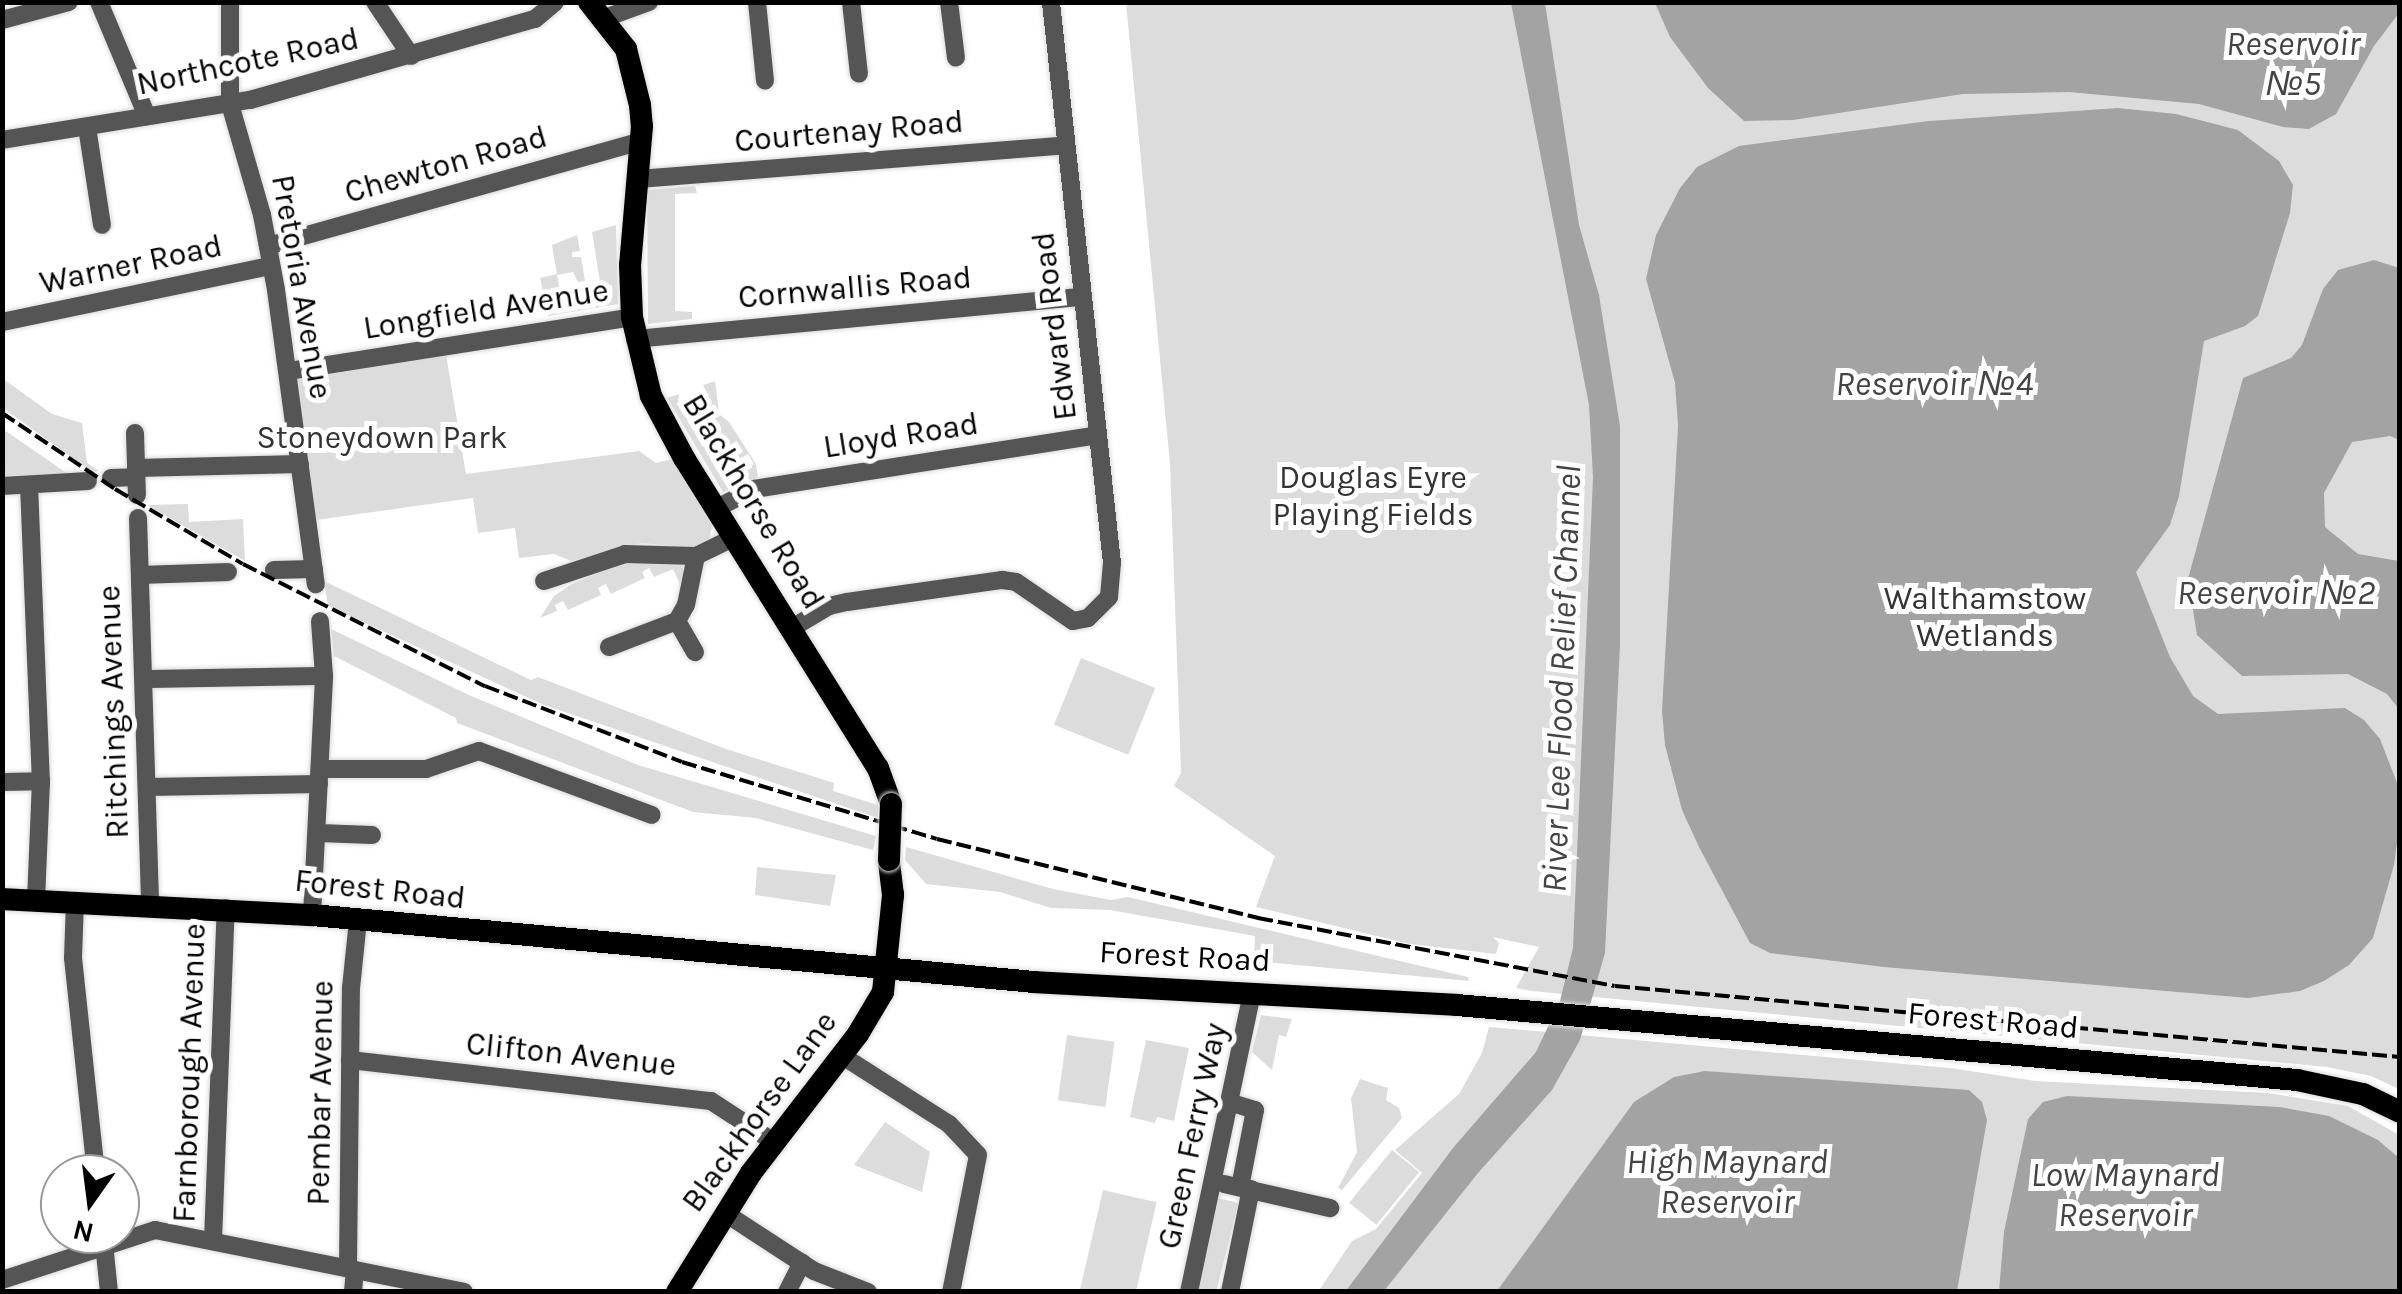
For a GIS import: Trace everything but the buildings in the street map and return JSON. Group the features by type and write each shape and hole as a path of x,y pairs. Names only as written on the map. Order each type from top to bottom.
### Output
{"main road":[{"name":"Blackhorse Road","path":"597,10 633,69 641,141 630,266 634,328 651,396 883,776 891,804 889,860 893,896 888,968"},
{"name":"Forest Road","path":"2,899 312,914 1034,982 1252,992 1535,1013 2297,1080 2363,1094 2400,1112"},
{"name":"Blackhorse Lane","path":"677,1292 725,1213 881,996 888,968"}],"street":[{"path":"2,20 69,2"},
{"path":"98,2 147,116"},
{"name":"Pretoria Avenue","path":"230,2 230,104 268,246 316,576 274,570"},
{"path":"375,2 411,56"},
{"name":"Northcote Road","path":"2,140 230,104 535,19 555,2"},
{"path":"597,10 649,2"},
{"path":"757,2 766,81"},
{"path":"851,2 859,74"},
{"path":"949,2 956,58"},
{"name":"Edward Road","path":"792,628 829,606 847,602 1009,580 1073,621 1094,614 1112,588 1052,2"},
{"path":"87,126 102,225"},
{"name":"Chewton Road","path":"268,246 641,141"},
{"name":"Courtenay Road","path":"638,179 1066,144"},
{"name":"Warner Road","path":"2,322 271,266"},
{"name":"Cornwallis Road","path":"634,328 1081,298"},
{"name":"Longfield Avenue","path":"289,371 634,328"},
{"path":"134,433 137,480"},
{"name":"Lloyd Road","path":"717,508 754,488 1098,435"},
{"path":"111,478 137,480 300,464"},
{"path":"2,486 88,481"},
{"path":"29,485 41,781 36,900"},
{"name":"Ritchings Avenue","path":"138,518 150,904"},
{"path":"544,581 626,554 696,556 736,537"},
{"path":"608,646 677,621 686,605 696,556"},
{"path":"140,574 228,572"},
{"path":"312,914 324,676 320,621"},
{"path":"677,621 695,652"},
{"path":"144,680 324,676"},
{"path":"147,788 426,769 478,751 652,815"},
{"path":"2,782 41,781"},
{"name":"Forest Road","path":"319,833 372,835"},
{"path":"75,901 74,958 94,1154"},
{"name":"Farnborough Avenue","path":"213,1240 226,908"},
{"name":"Pembar Avenue","path":"353,1292 350,1060 358,920"},
{"name":"Green Ferry Way","path":"1189,1292 1232,1102 1252,992"},
{"path":"841,1055 949,1124 978,1156 980,1165 952,1292"},
{"name":"Clifton Avenue","path":"350,1060 711,1101 774,1142"},
{"path":"1230,1292 1238,1187 1254,1110 1232,1102"},
{"path":"1238,1187 1330,1208"},
{"path":"725,1213 802,1263 868,1292"},
{"path":"140,1233 155,1230 213,1240 464,1292"},
{"path":"4,1278 67,1254"},
{"path":"105,1254 109,1292"},
{"path":"786,1292 802,1263"}],"green space":[{"name":"Walthamstow Wetlands","path":"1126,3 2399,3 2399,1089 2371,1076 2327,1067 1532,991 1516,988 1539,947 1493,937 1499,943 1496,954 1410,944 1256,907 1275,856 1174,786 1181,773 1170,464"},
{"path":"695,186 697,193 675,194 675,311 692,312 692,319 648,324 647,190"},
{"path":"616,225 618,304 548,316 540,278 557,274 552,245 577,235 580,251 572,252 572,257 581,257 585,281 578,282 573,272 557,275 562,302 577,300 578,288 586,287 589,303 603,301 592,232"},
{"name":"Stoneydown Park","path":"446,355 466,474 639,451 656,463 673,459 713,522 709,540 693,548 642,543 572,561 554,554 519,558 515,528 478,533 473,498 316,520 298,379"},
{"path":"2,378 52,414 82,423 87,463 99,471 92,472 3,408"},
{"path":"715,381 719,414 729,422 756,464 758,477 723,492 667,398 679,394 678,401 728,480 754,464 748,454 737,460 700,402 709,396 703,385"},
{"path":"3,429 68,474 4,477"},
{"path":"188,504 189,522 243,519 245,561 147,505"},
{"path":"640,560 681,562 684,572 680,584 673,569 654,577 649,568 642,572 645,578 611,594 606,584 598,588 601,595 568,610 563,601 555,605 557,611 540,618 554,596 570,585 617,565"},
{"path":"324,581 531,680 538,677 726,749 834,783 833,791 878,805 878,818 544,705 328,606"},
{"path":"331,629 471,696 638,765 876,836 873,850 756,818 693,812 457,723 456,718 334,656"},
{"path":"1081,658 1155,688 1128,755 1054,725"},
{"path":"906,847 1053,889 1111,900 1128,897 1468,977 1469,981 1254,961 1255,936 1110,910 1051,908 1000,892 926,884 905,860"},
{"path":"757,867 836,875 830,906 755,895"},
{"path":"1261,1015 1292,1019 1286,1037 1279,1035 1272,1070 1252,1052"},
{"path":"1489,1027 1950,1068 2035,1081 2268,1093 2348,1106 2399,1135 2399,1291 1318,1292 1352,1241 1376,1229 1422,1173 1395,1150 1459,1094 1482,1053"},
{"path":"1067,1035 1115,1042 1105,1107 1058,1100"},
{"path":"1146,1040 1189,1048 1174,1121 1157,1117 1155,1123 1130,1117"},
{"path":"1360,1079 1388,1088 1386,1100 1399,1108 1402,1118 1342,1190 1338,1188 1357,1152 1351,1098"},
{"path":"885,1122 930,1152 922,1192 854,1165"},
{"path":"1392,1150 1419,1172 1376,1225 1349,1203"},
{"path":"1103,1190 1157,1202 1136,1292 1080,1291"},
{"path":"1218,1198 1238,1203 1216,1292 1195,1291"}],"water":[{"name":"Reservoir №5","path":"2399,2 2399,13 2374,46 2336,114 2309,129 2283,127 2199,104 2069,92 1963,94 1793,120 1744,121 1708,88 1670,37 1655,3"},
{"path":"1511,3 1545,3 1579,225 1599,295 1620,426 1620,645 1605,953 1580,1040 1552,1090 1478,1173 1384,1291 1345,1292 1453,1148 1536,1052 1560,1001 1573,948 1593,477 1589,405"},
{"name":"Reservoir №4","path":"2118,108 2176,114 2238,130 2279,161 2293,185 2290,213 2258,316 2245,326 2204,341 2179,496 2170,525 2136,572 2170,657 2193,696 2218,714 2345,708 2364,720 2380,739 2399,788 2400,821 2394,865 2373,938 2349,965 2324,981 2300,991 2248,998 1884,967 1770,953 1750,943 1699,847 1682,810 1665,745 1662,711 1678,426 1675,383 1646,279 1656,235 1680,188 1697,167 1739,146 1929,121"},
{"name":"Reservoir №2","path":"2374,260 2399,268 2399,440 2390,436 2352,442 2324,493 2325,527 2358,554 2399,561 2399,709 2387,694 2348,674 2242,676 2197,635 2188,579 2243,378 2291,358 2302,345 2323,289 2338,270"},
{"name":"High Maynard Reservoir","path":"1705,1071 1969,1090 1982,1102 1987,1120 1957,1291 1497,1291 1634,1102 1674,1077"},
{"name":"Low Maynard Reservoir","path":"2067,1096 2279,1107 2329,1116 2378,1140 2399,1158 2399,1291 1999,1291 2004,1232 2028,1119 2043,1102"}],"railway":[{"path":"2,413 115,489 243,564 485,686 682,762 937,839 1258,918 1615,986 2400,1057"}],"park label":[{"name":"Douglas Eyre Playing Fields","path":"1373,498"}],"water label":[{"name":"River Lee Flood Relief Channel","path":"1562,679"}]}
